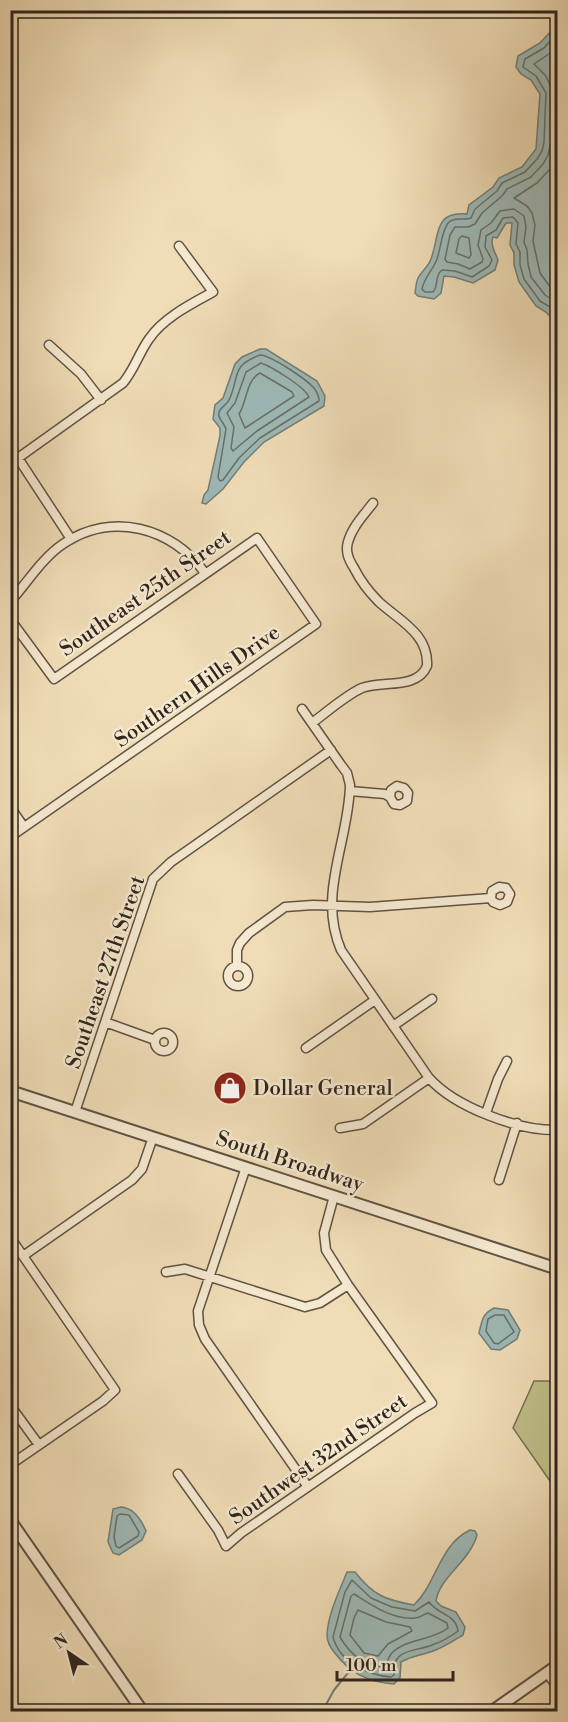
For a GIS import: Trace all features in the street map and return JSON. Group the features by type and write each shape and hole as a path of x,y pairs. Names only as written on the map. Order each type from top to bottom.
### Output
{"street":[{"path":"18,458 114,391 129,376 156,329 213,292 179,246"},
{"path":"49,345 81,374 101,399"},
{"path":"10,451 18,458 71,539"},
{"path":"312,723 363,688 410,681 422,675 427,666 423,644 407,623 380,602 368,589 347,556 350,535 373,503"},
{"path":"10,602 54,552 71,539 90,530 116,525 143,529 165,537 187,552 205,573"},
{"name":"Southeast 25th Street","path":"10,619 54,679 257,538"},
{"name":"Southern Hills Drive","path":"10,837 316,624 257,538"},
{"path":"302,709 346,773 350,791 330,906 335,935 341,950 429,1078 440,1090 456,1101 486,1113 531,1128 558,1130"},
{"name":"Southeast 27th Street","path":"75,1112 153,879 171,862 331,750"},
{"path":"350,791 390,796"},
{"path":"10,807 24,827"},
{"path":"237,966 237,950 240,943 249,933 282,909 299,906 370,907 491,898"},
{"path":"393,1026 432,999"},
{"path":"306,1048 375,1000"},
{"path":"105,1022 155,1040"},
{"path":"486,1113 498,1078 507,1061"},
{"path":"340,1128 363,1124 429,1078"},
{"name":"South Broadway","path":"10,1091 558,1269"},
{"path":"499,1180 517,1123"},
{"path":"23,1256 132,1180 142,1169 153,1137"},
{"path":"246,1167 198,1311 198,1318 201,1331 308,1487"},
{"path":"166,1272 185,1269 305,1307 320,1303 348,1285 326,1250 324,1241 325,1224 334,1196"},
{"path":"10,1237 115,1390 103,1401 10,1465"},
{"name":"Southwest 32nd Street","path":"178,1474 218,1530 226,1546 432,1403 348,1285"},
{"path":"10,1405 39,1445"},
{"path":"10,1520 143,1712"},
{"path":"492,1712 558,1665"},
{"path":"547,1673 558,1688"}],"shaded area":[{"path":"534,1381 551,1381 557,1387 557,1491 513,1428"}],"water":[{"path":"557,25 557,324 546,312 536,306 519,282 514,265 514,253 510,245 512,223 506,223 497,238 493,237 492,246 498,260 495,270 473,283 444,276 441,293 434,299 418,296 415,293 417,280 431,259 437,233 443,221 448,216 467,214 469,205 493,187 499,178 522,167 536,149 540,94 531,80 521,74 516,67 518,56 540,43"},
{"path":"260,349 266,349 317,381 325,396 324,406 264,442 244,462 223,489 206,504 202,503 208,490 220,436 220,428 213,419 215,405 223,398 235,364 242,357"},
{"path":"494,1308 508,1310 520,1330 517,1339 500,1350 491,1349 479,1333 485,1315"},
{"path":"121,1507 130,1509 137,1515 146,1531 142,1540 119,1555 113,1553 108,1542 113,1509"},
{"path":"470,1530 475,1531 477,1535 473,1545 443,1584 436,1601 441,1606 456,1612 465,1627 463,1635 428,1653 401,1662 400,1678 394,1684 367,1679 346,1666 331,1648 327,1635 337,1595 347,1572 355,1572 380,1595 414,1605 422,1596 451,1545"}],"waterway":[{"path":"322,1712 334,1690 352,1668"}],"place":[{"name":"Dollar General","path":"230,1088"}]}
